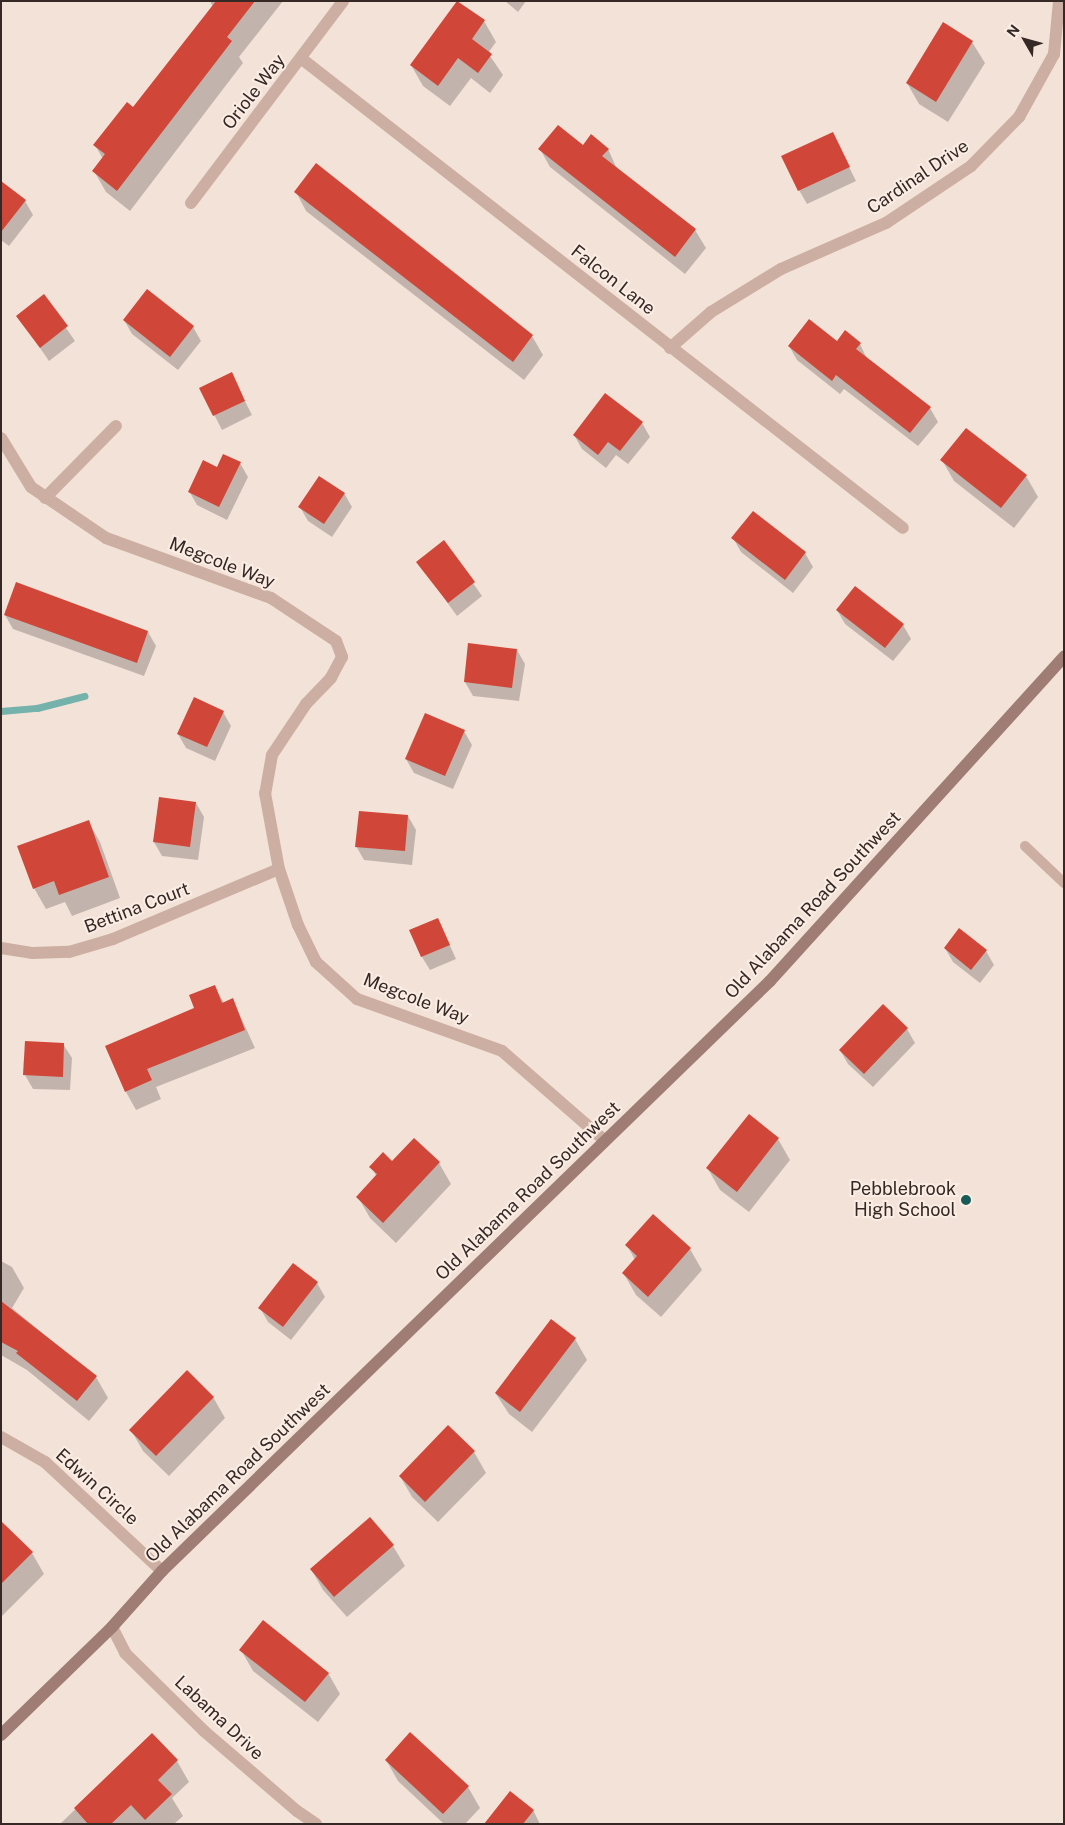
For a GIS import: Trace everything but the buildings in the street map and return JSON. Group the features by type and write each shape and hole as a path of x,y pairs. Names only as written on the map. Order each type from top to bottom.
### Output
{"street":[{"name":"Oriole Way","path":"191,202 302,59 342,1"},
{"name":"Cardinal Drive","path":"670,348 711,312 774,274 886,223 971,166 1019,117 1054,54 1059,1"},
{"name":"Falcon Lane","path":"302,59 903,528"},
{"path":"45,498 116,426"},
{"name":"Megcole Way","path":"1,438 31,487 106,538 271,598 336,641 342,656 331,678 306,704 272,756 266,793 279,869 298,925 316,962 357,999 502,1051 604,1140"},
{"name":"Old Alabama Road Southwest","path":"1,1735 112,1627 162,1571 770,981 1064,657"},
{"name":"Bettina Court","path":"1,948 32,954 69,952 113,938 279,869"},
{"name":"Edwin Circle","path":"1,1438 46,1462 162,1571"},
{"name":"Labama Drive","path":"112,1627 125,1653 204,1731 297,1811 316,1824"}],"lane":[{"path":"1025,846 1064,883"}],"waterway":[{"path":"1,711 37,708 84,696"}],"place":[{"name":"Pebblebrook High School","path":"966,1200"}]}
